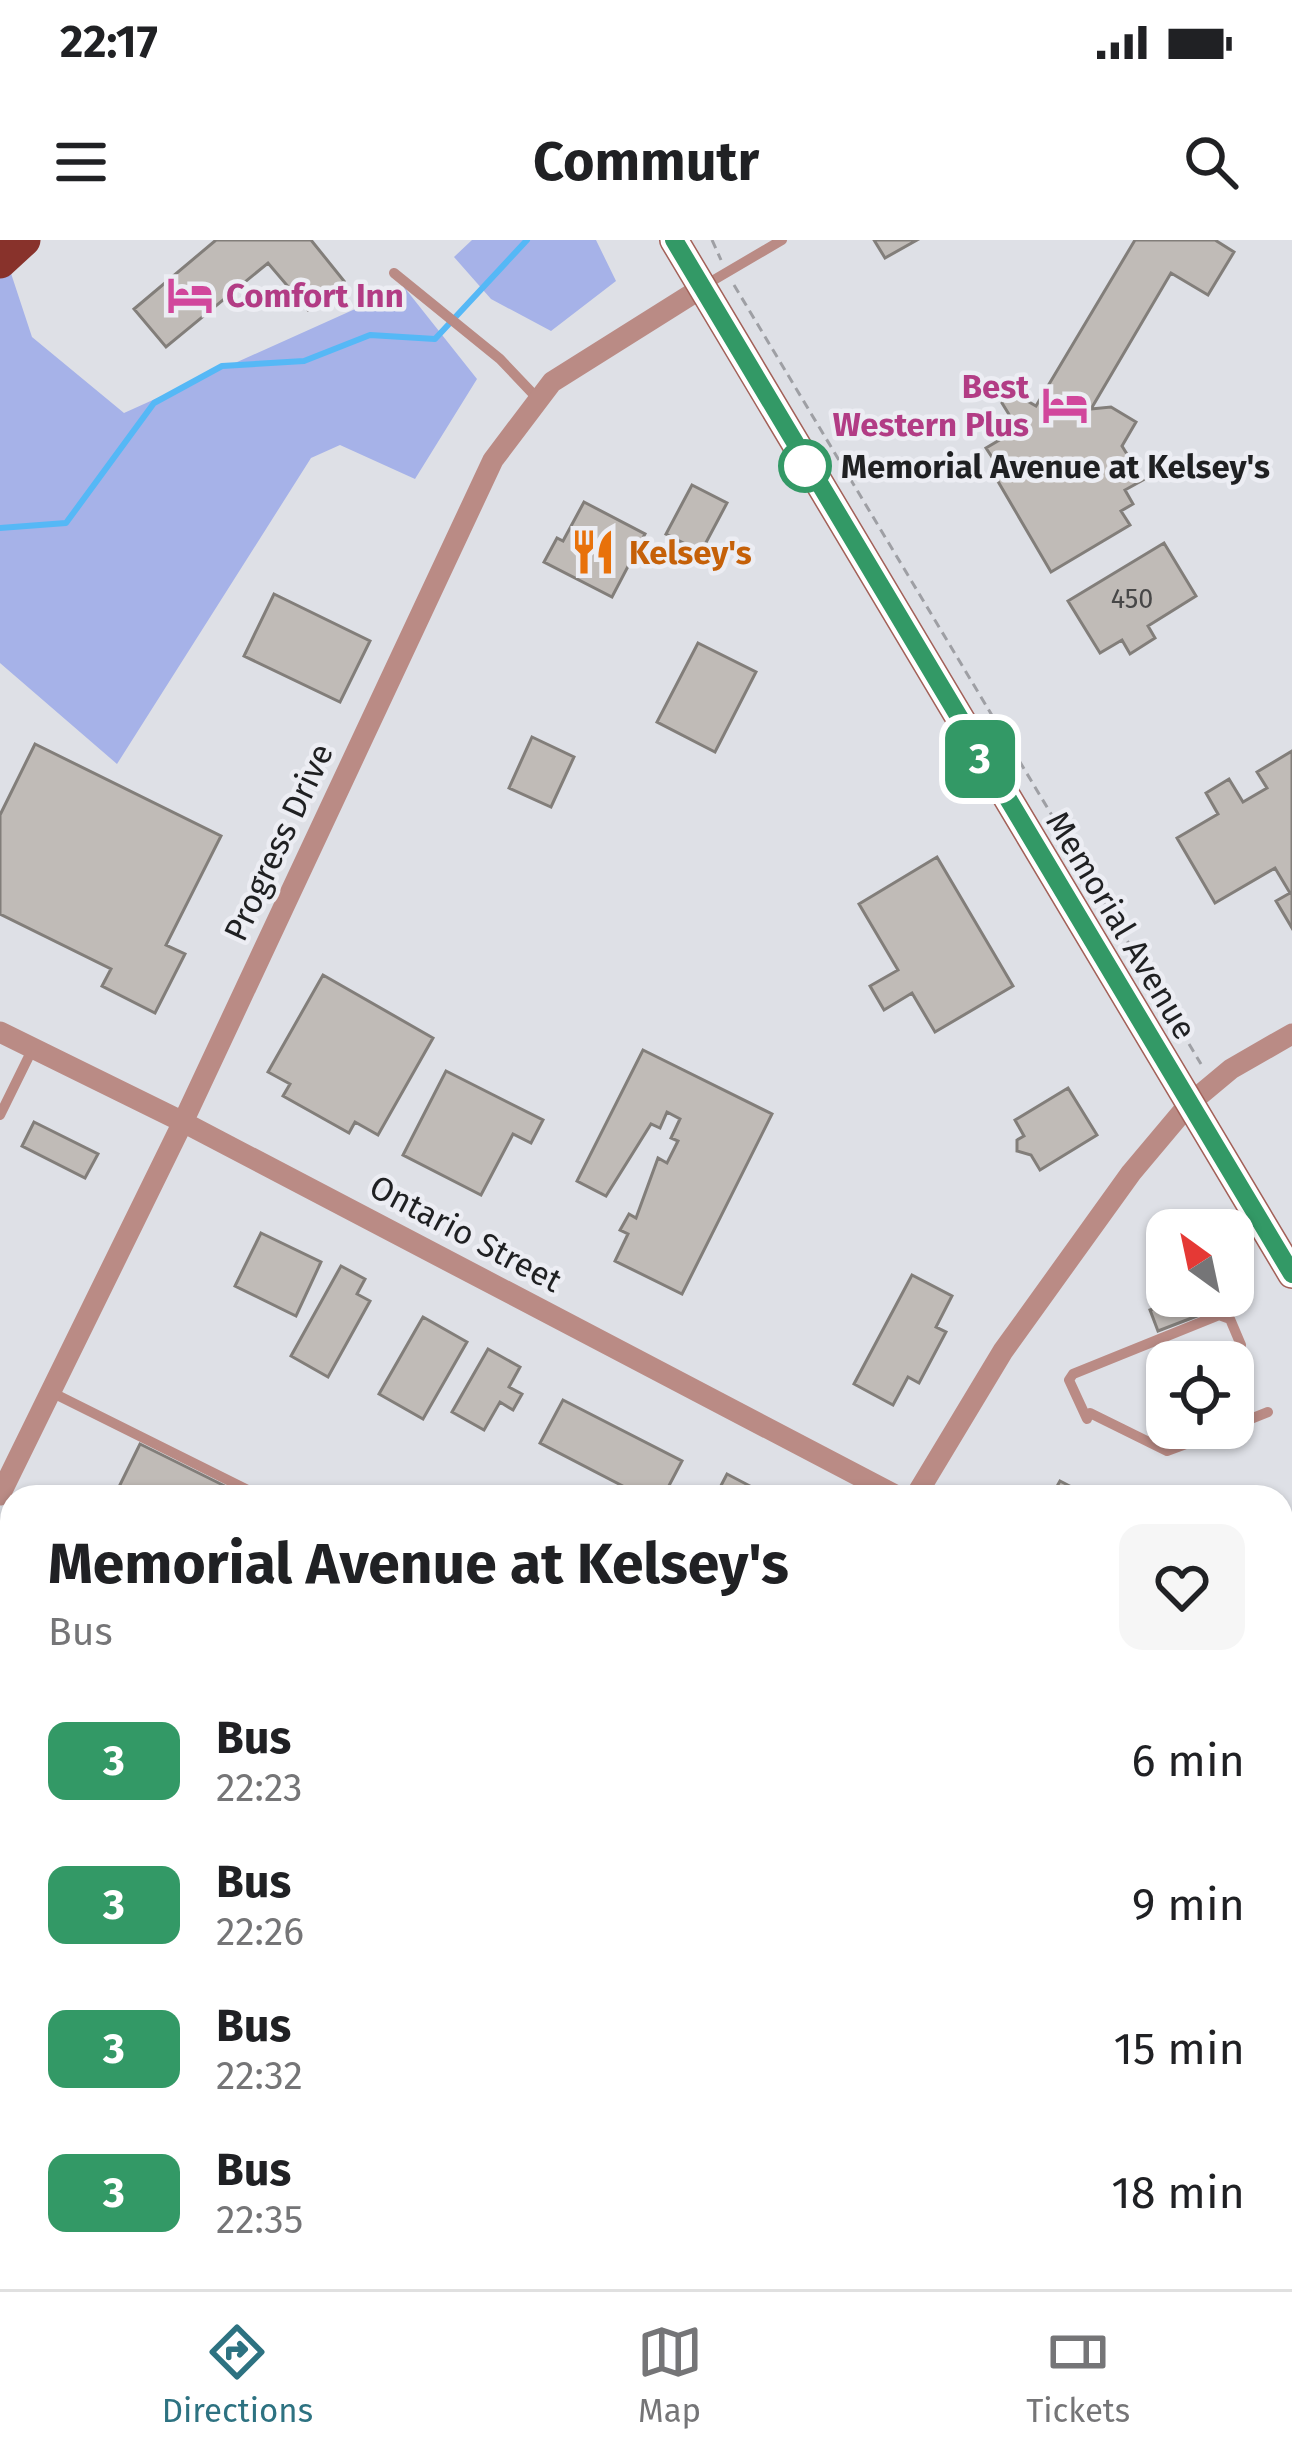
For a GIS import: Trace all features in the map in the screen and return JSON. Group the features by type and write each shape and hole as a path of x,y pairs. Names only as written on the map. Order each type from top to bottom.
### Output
{"main road":[{"name":"Memorial Avenue","path":"674,240 713,280 1292,1274"}],"street":[{"name":"Progress Drive","path":"5,1485 183,1121 493,460 537,398 573,366 713,280"},
{"name":"Ontario Street","path":"0,1032 183,1121 876,1485"},
{"path":"921,1485 1003,1351 1088,1226 1189,1104 1231,1069 1292,1034"}],"lane":[{"path":"713,280 782,240"},
{"path":"394,273 500,359 537,398"},
{"path":"0,1115 4,1098 32,1048"},
{"path":"1154,1341 1219,1315 1230,1319 1239,1341"},
{"path":"1146,1344 1073,1373 1069,1380 1088,1416 1146,1441"},
{"path":"51,1391 238,1485"},
{"path":"1254,1418 1268,1412"}],"path":[{"path":"712,240 713,280 1207,1075"}],"shaded area":[{"path":"0,240 32,337 124,413 404,287 477,379 415,479 340,445 311,458 117,764 0,663"},
{"path":"472,240 596,240 616,281 551,331 491,299 454,257"}],"building":[{"name":"Comfort Inn","path":"216,240 311,240 344,281 308,310 268,263 166,347 134,309"},
{"path":"874,240 917,240 885,258"},
{"name":"Best Western Plus","path":"1135,240 1215,240 1234,252 1208,295 1171,273 1091,409 1111,407 1136,422 1122,446 1143,480 1125,490 1133,504 1121,511 1130,525 1051,572 996,478 1003,474 986,448 1018,429 1002,403 1010,391 1036,406"},
{"path":"692,485 727,503 701,552 666,534"},
{"name":"Kelsey's","path":"584,502 645,534 612,597 544,562 557,538 563,541"},
{"path":"1164,543 1196,596 1148,626 1155,638 1130,654 1122,640 1100,653 1068,601"},
{"path":"274,594 370,641 340,702 244,656"},
{"path":"698,643 756,672 715,752 657,722"},
{"path":"532,737 574,757 551,807 509,788"},
{"path":"35,744 221,836 166,945 185,954 155,1013 102,986 111,969 0,914 0,815"},
{"path":"1292,751 1292,928 1276,901 1290,893 1275,868 1215,903 1177,838 1218,814 1206,793 1229,779 1243,802 1267,788 1257,772"},
{"path":"937,857 1013,986 935,1032 912,993 884,1010 870,986 898,970 859,904"},
{"path":"323,975 433,1038 378,1135 355,1122 349,1133 283,1096 290,1084 268,1072"},
{"path":"643,1050 772,1114 682,1294 615,1261 628,1234 620,1230 629,1214 636,1218 658,1158 667,1163 678,1141 671,1138 680,1119 667,1112 660,1128 651,1124 606,1196 577,1181"},
{"path":"446,1071 543,1120 531,1143 513,1134 481,1195 403,1155"},
{"path":"1068,1088 1097,1135 1040,1170 1031,1155 1017,1151 1017,1140 1024,1136 1015,1120"},
{"path":"34,1122 98,1154 85,1178 22,1146"},
{"path":"261,1233 321,1262 296,1316 235,1286"},
{"path":"341,1266 365,1279 357,1294 370,1301 328,1377 291,1356"},
{"path":"912,1275 952,1296 936,1327 946,1332 919,1383 908,1377 893,1405 854,1384"},
{"path":"423,1317 467,1342 423,1419 379,1394"},
{"path":"1153,1317 1194,1317 1158,1331"},
{"path":"488,1349 520,1367 509,1387 522,1394 513,1410 500,1402 484,1430 452,1412"},
{"path":"563,1400 682,1461 669,1485 621,1485 540,1443"},
{"path":"140,1444 223,1485 120,1485"},
{"path":"727,1474 748,1485 721,1485"}],"waterway":[{"path":"0,528 66,523 154,403 222,366 304,361 370,335 435,339 527,240"}],"bus line":[{"name":"3","path":"674,240 771,410 1189,1104 1239,1179 1292,1274"}],"place":[{"name":"Comfort Inn","path":"190,295"},
{"name":"Best Western Plus","path":"1065,405"},
{"name":"Memorial Avenue at Kelsey's","path":"805,466"},
{"name":"Kelsey's","path":"593,552"}]}
